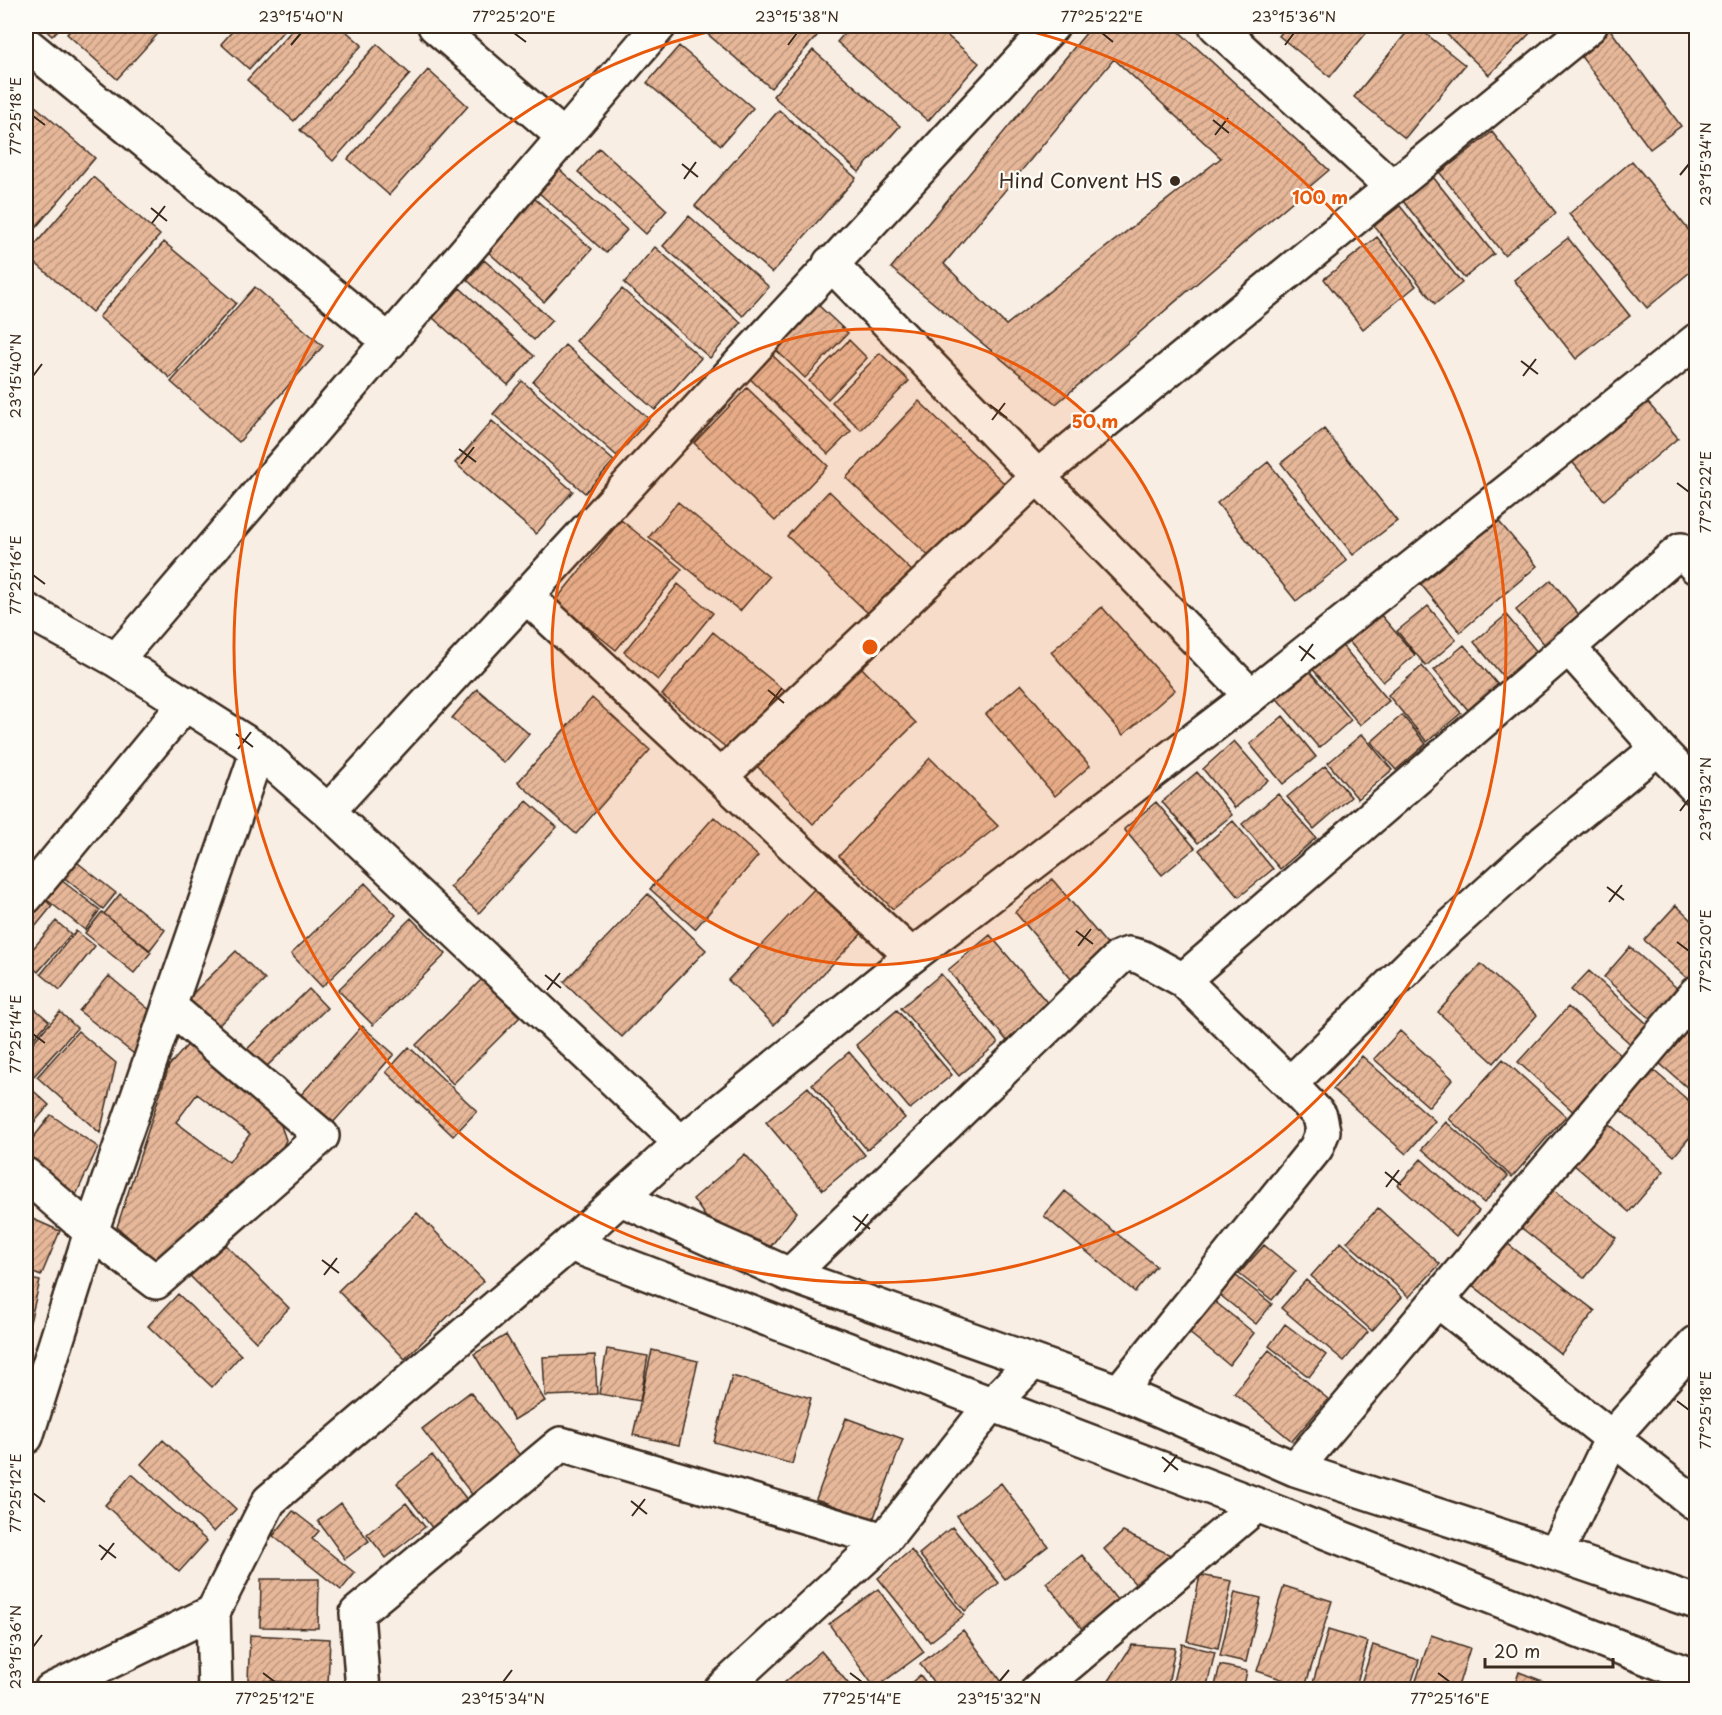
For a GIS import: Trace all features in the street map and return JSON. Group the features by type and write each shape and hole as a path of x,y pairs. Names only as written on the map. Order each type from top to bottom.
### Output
{"street":[{"path":"435,26 564,137"},
{"path":"116,660 659,26"},
{"path":"328,811 527,597 830,263 1052,26"},
{"path":"1216,26 1391,186"},
{"path":"720,777 1037,477 1590,26"},
{"path":"26,44 390,342"},
{"path":"830,263 1251,696"},
{"path":"215,1689 213,1612 269,1501 570,1244 681,1143 912,956 1251,696 1696,341"},
{"path":"1183,980 1568,647 1691,551"},
{"path":"527,597 912,956"},
{"path":"26,610 116,660 258,750 328,811 681,1143"},
{"path":"1568,647 1696,788"},
{"path":"26,897 186,703"},
{"path":"1290,1084 1438,938 1545,842 1658,748"},
{"path":"26,1437 91,1232 258,750"},
{"path":"790,1275 1120,957 1130,954 1141,957 1183,980 1320,1116 1323,1131 1316,1148 1119,1392"},
{"path":"1295,1469 1696,993"},
{"path":"26,1175 91,1232 156,1282 322,1136 169,1006"},
{"path":"621,1199 790,1275 1119,1392 1295,1469 1696,1602"},
{"path":"570,1244 1257,1505 1696,1677"},
{"path":"1437,1300 1613,1436 1696,1504"},
{"path":"1556,1554 1613,1436 1696,1343"},
{"path":"721,1689 884,1540 992,1404 1033,1362"},
{"path":"363,1689 357,1613 561,1444 884,1540"},
{"path":"1046,1687 1257,1505"},
{"path":"51,1689 213,1612"}],"building":[{"path":"41,26 62,26 52,36"},
{"path":"74,26 165,26 117,79 67,34"},
{"path":"237,26 288,26 249,69 221,44"},
{"path":"296,26 340,26 362,45 294,121 247,80"},
{"path":"698,26 819,26 823,29 771,88"},
{"path":"851,26 936,26 979,63 928,121 837,42"},
{"path":"1092,26 1173,26 1329,170 1056,404 891,268"},
{"path":"1287,26 1372,26 1330,77 1279,36"},
{"path":"1412,26 1416,26 1465,65 1405,138 1354,97"},
{"path":"1438,26 1537,26 1489,75"},
{"path":"1609,28 1681,126 1650,149 1577,51"},
{"path":"377,44 410,74 333,161 300,130"},
{"path":"679,46 753,108 721,145 647,83"},
{"path":"813,50 900,126 859,172 773,96"},
{"path":"1114,59 1221,158 1006,325 944,264"},
{"path":"428,70 468,106 389,195 348,159"},
{"path":"26,98 95,158 26,239"},
{"path":"779,110 856,178 772,273 695,206"},
{"path":"1492,132 1556,213 1504,255 1440,173"},
{"path":"599,148 667,210 646,234 578,172"},
{"path":"1632,161 1696,239 1696,267 1647,308 1569,214"},
{"path":"559,169 627,230 606,253 538,192"},
{"path":"93,177 160,235 92,312 26,255"},
{"path":"1433,177 1494,254 1464,278 1403,201"},
{"path":"534,198 592,249 544,302 487,251"},
{"path":"1400,206 1462,283 1435,304 1374,226"},
{"path":"689,216 769,287 743,316 663,246"},
{"path":"1377,237 1416,286 1363,329 1324,279"},
{"path":"1568,238 1630,316 1576,359 1514,280"},
{"path":"164,242 236,303 170,378 99,317"},
{"path":"655,247 741,323 710,358 624,283"},
{"path":"484,260 552,320 534,340 467,280"},
{"path":"255,287 323,346 239,442 171,382"},
{"path":"460,288 534,356 508,385 433,318"},
{"path":"622,289 701,358 655,410 576,341"},
{"path":"817,304 848,333 805,378 774,348"},
{"path":"849,340 867,358 828,399 809,381"},
{"path":"565,345 649,419 617,456 533,382"},
{"path":"767,350 851,431 828,454 744,373"},
{"path":"880,353 909,381 861,430 832,402"},
{"path":"522,381 614,461 585,493 493,414"},
{"path":"747,388 828,466 775,521 694,443"},
{"path":"1637,390 1678,438 1604,500 1564,452"},
{"path":"919,401 1007,486 934,561 846,478"},
{"path":"492,421 573,491 536,534 455,463"},
{"path":"1324,429 1397,521 1353,555 1281,463"},
{"path":"1268,462 1347,561 1296,601 1217,503"},
{"path":"829,491 914,573 872,617 787,536"},
{"path":"678,502 769,577 740,611 649,537"},
{"path":"1495,517 1537,566 1460,632 1419,582"},
{"path":"621,520 682,569 616,650 555,601"},
{"path":"1551,580 1580,616 1545,645 1516,610"},
{"path":"678,584 713,613 658,680 624,652"},
{"path":"1428,606 1456,640 1426,666 1397,631"},
{"path":"1102,607 1175,690 1123,735 1051,652"},
{"path":"1374,607 1415,655 1383,682 1342,633"},
{"path":"1506,615 1538,653 1506,680 1474,642"},
{"path":"713,632 786,692 734,754 662,695"},
{"path":"1340,643 1389,701 1360,725 1311,667"},
{"path":"1464,645 1498,685 1468,710 1434,670"},
{"path":"1301,661 1351,720 1319,748 1268,688"},
{"path":"856,662 916,723 813,824 754,763"},
{"path":"1422,666 1461,713 1427,742 1388,695"},
{"path":"1021,684 1090,766 1055,796 986,714"},
{"path":"477,689 529,734 504,763 452,718"},
{"path":"592,698 650,750 576,834 518,782"},
{"path":"1402,715 1426,744 1396,770 1371,742"},
{"path":"1283,716 1316,757 1283,784 1250,744"},
{"path":"1362,734 1392,770 1358,799 1328,763"},
{"path":"1234,741 1268,780 1235,808 1203,769"},
{"path":"930,758 998,826 893,909 839,856"},
{"path":"1325,766 1351,797 1314,829 1287,797"},
{"path":"1197,772 1232,815 1198,843 1162,802"},
{"path":"1278,794 1316,838 1280,869 1242,824"},
{"path":"527,801 557,827 479,913 450,887"},
{"path":"1156,802 1195,848 1162,875 1124,829"},
{"path":"714,817 758,856 695,929 650,889"},
{"path":"1233,821 1273,869 1239,897 1199,850"},
{"path":"73,859 116,893 103,909 61,875"},
{"path":"57,877 100,910 85,930 42,896"},
{"path":"1052,879 1115,954 1077,986 1015,912"},
{"path":"365,883 396,915 322,987 291,954"},
{"path":"819,884 866,929 774,1025 728,980"},
{"path":"36,892 52,906 26,938 26,905"},
{"path":"120,894 165,930 150,950 104,914"},
{"path":"648,894 706,950 622,1037 564,982"},
{"path":"1676,905 1696,924 1696,986 1644,940"},
{"path":"102,912 151,952 134,973 85,933"},
{"path":"411,918 446,954 373,1025 338,990"},
{"path":"56,921 71,934 38,972 26,962 26,957"},
{"path":"76,931 95,946 60,990 41,974"},
{"path":"990,935 1050,1006 1008,1042 948,970"},
{"path":"1630,947 1687,997 1659,1027 1604,977"},
{"path":"236,951 265,980 217,1027 188,998"},
{"path":"1481,964 1537,1015 1494,1063 1438,1012"},
{"path":"1589,971 1654,1030 1636,1049 1571,990"},
{"path":"941,974 998,1043 959,1076 901,1008"},
{"path":"109,976 152,1012 138,1057 79,1011"},
{"path":"482,979 520,1017 453,1084 416,1045"},
{"path":"309,989 327,1008 261,1072 243,1053"},
{"path":"27,1002 49,1021 26,1047 26,1004"},
{"path":"1568,1007 1626,1060 1577,1115 1518,1062"},
{"path":"897,1010 952,1075 910,1109 856,1045"},
{"path":"60,1012 77,1028 34,1076 26,1068 26,1050"},
{"path":"1680,1021 1696,1035 1696,1095 1651,1056"},
{"path":"362,1026 394,1054 331,1125 300,1096"},
{"path":"78,1031 116,1063 100,1133 37,1077"},
{"path":"1400,1031 1453,1079 1429,1107 1374,1059"},
{"path":"190,1042 278,1117 286,1140 277,1159 157,1262 117,1227 169,1066","holes":["197,1094 250,1134 229,1162 176,1122"]},
{"path":"409,1047 477,1111 453,1136 386,1072"},
{"path":"849,1052 905,1118 867,1150 812,1084"},
{"path":"1362,1056 1435,1121 1406,1154 1333,1089"},
{"path":"1503,1059 1566,1116 1512,1177 1449,1119"},
{"path":"1645,1063 1696,1107 1696,1130 1674,1156 1612,1103"},
{"path":"26,1084 49,1105 26,1132"},
{"path":"808,1087 865,1155 823,1190 766,1122"},
{"path":"51,1115 98,1147 75,1197 26,1158 26,1147"},
{"path":"1601,1117 1664,1171 1629,1212 1566,1158"},
{"path":"1446,1122 1508,1176 1484,1203 1422,1149"},
{"path":"745,1154 797,1212 768,1250 712,1226 693,1199"},
{"path":"1421,1159 1479,1211 1456,1236 1398,1185"},
{"path":"1544,1182 1616,1238 1585,1278 1514,1222"},
{"path":"1065,1191 1156,1266 1135,1292 1044,1216"},
{"path":"1378,1208 1440,1264 1409,1297 1347,1242"},
{"path":"417,1213 484,1281 405,1359 338,1291"},
{"path":"26,1216 60,1231 41,1276 26,1270"},
{"path":"1495,1234 1595,1311 1561,1354 1462,1277"},
{"path":"216,1235 289,1308 256,1342 183,1269"},
{"path":"1341,1242 1402,1297 1372,1331 1311,1276"},
{"path":"1264,1245 1296,1271 1272,1300 1239,1274"},
{"path":"1236,1276 1272,1304 1256,1324 1220,1295"},
{"path":"26,1278 40,1281 30,1322 26,1321"},
{"path":"1306,1280 1368,1332 1344,1361 1281,1308"},
{"path":"178,1294 241,1355 212,1387 148,1326"},
{"path":"1208,1296 1254,1333 1229,1365 1183,1328"},
{"path":"1285,1324 1326,1355 1309,1377 1269,1346"},
{"path":"506,1335 545,1401 514,1420 474,1354"},
{"path":"607,1349 648,1356 640,1401 599,1394"},
{"path":"652,1350 698,1361 679,1445 633,1435"},
{"path":"1269,1350 1328,1399 1292,1441 1234,1393"},
{"path":"595,1355 597,1394 545,1396 543,1357"},
{"path":"732,1376 811,1398 792,1464 714,1442"},
{"path":"470,1392 526,1463 477,1501 422,1429"},
{"path":"846,1418 903,1439 873,1520 816,1499"},
{"path":"163,1440 236,1509 214,1532 141,1464"},
{"path":"432,1455 472,1506 437,1534 397,1483"},
{"path":"132,1474 207,1541 179,1572 105,1505"},
{"path":"1001,1483 1048,1546 1005,1579 957,1516"},
{"path":"341,1503 369,1541 345,1559 318,1521"},
{"path":"406,1503 425,1527 386,1558 367,1534"},
{"path":"293,1511 319,1531 312,1539 355,1573 341,1590 273,1536"},
{"path":"952,1527 999,1583 965,1611 919,1554"},
{"path":"1123,1532 1181,1560 1146,1596 1104,1549"},
{"path":"911,1550 964,1615 930,1642 878,1578"},
{"path":"1082,1555 1125,1610 1089,1638 1046,1583"},
{"path":"1200,1575 1232,1581 1218,1648 1187,1641"},
{"path":"261,1579 319,1579 318,1628 260,1627"},
{"path":"1284,1586 1332,1601 1305,1687 1257,1671"},
{"path":"878,1589 924,1652 875,1688 829,1624"},
{"path":"1235,1592 1261,1598 1246,1662 1220,1656"},
{"path":"963,1630 1008,1690 939,1690 920,1664"},
{"path":"1328,1630 1368,1642 1355,1690 1311,1690"},
{"path":"250,1635 330,1639 328,1684 248,1680"},
{"path":"1431,1635 1470,1648 1457,1690 1413,1690"},
{"path":"1182,1644 1215,1652 1206,1690 1171,1690"},
{"path":"1132,1645 1175,1648 1167,1690 1103,1690"},
{"path":"1373,1645 1419,1660 1409,1690 1359,1690"},
{"path":"821,1651 852,1688 850,1690 776,1690"},
{"path":"1220,1665 1247,1671 1243,1690 1214,1690"},
{"path":"1519,1672 1558,1687 1557,1690 1513,1690"},
{"path":"102,1674 110,1690 74,1690"},
{"path":"920,1675 932,1690 903,1690"}],"place":[{"name":"Hind Convent HS","path":"1175,181"}]}
